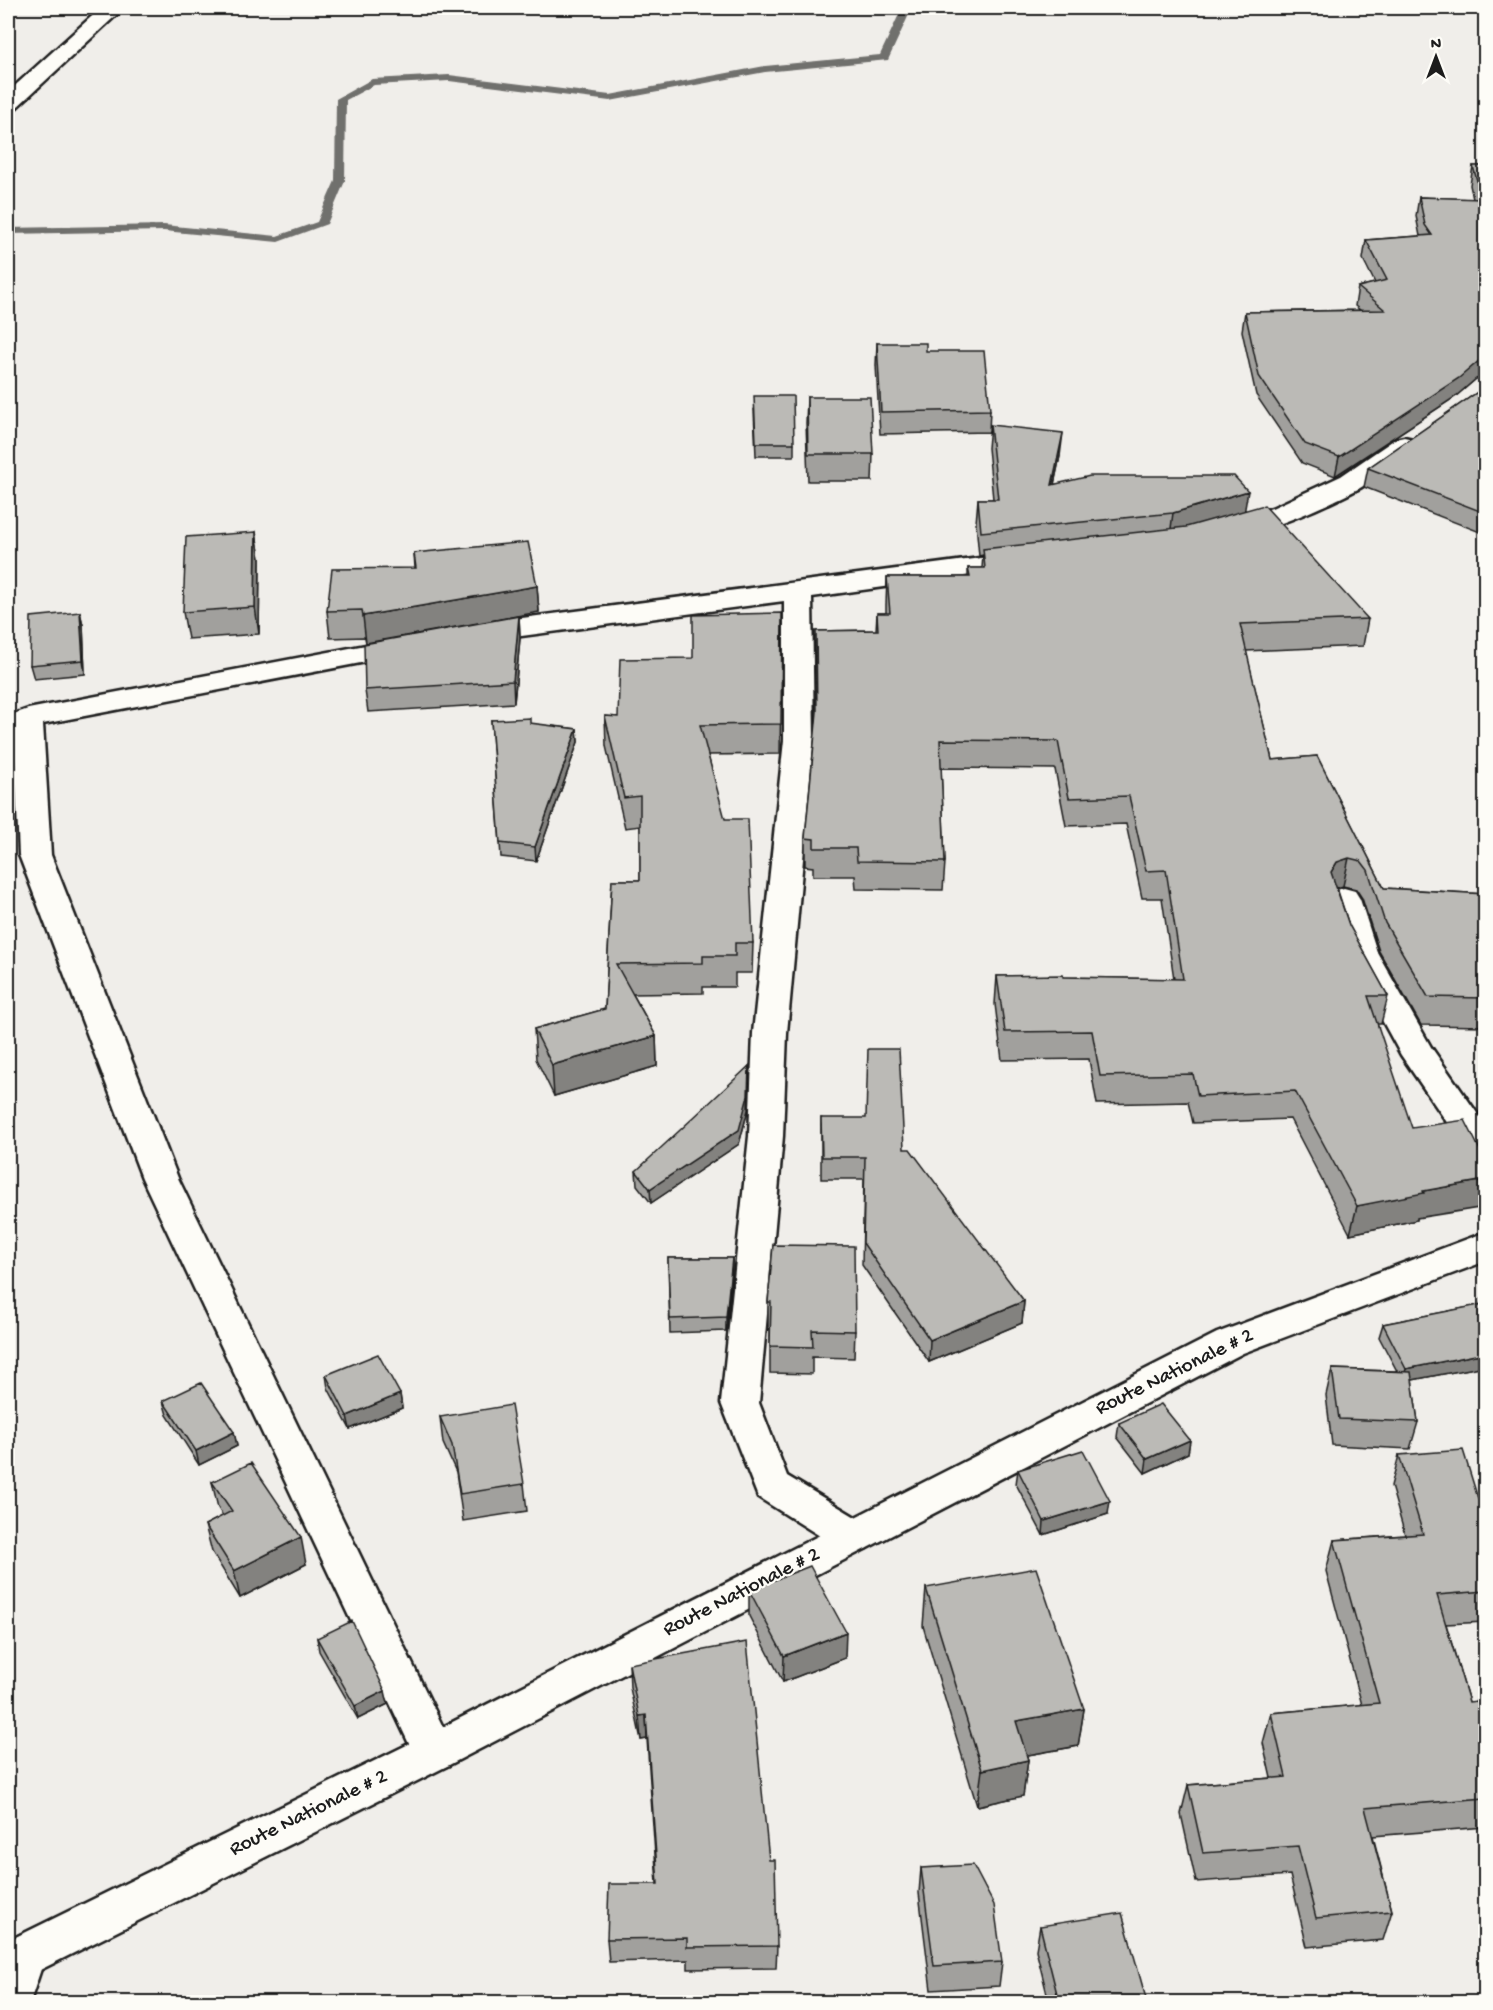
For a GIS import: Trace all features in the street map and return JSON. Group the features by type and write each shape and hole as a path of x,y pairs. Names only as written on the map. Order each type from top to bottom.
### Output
{"street":[{"path":"8,103 113,8"},
{"path":"1205,537 1282,514 1350,482 1427,430"},
{"path":"434,1752 160,1178 35,855 18,722 499,628 1056,557"},
{"path":"798,591 799,740 770,1033 766,1136 740,1403 772,1486 853,1536"},
{"path":"1344,899 1361,952 1395,1014 1418,1055 1485,1153"},
{"name":"Route Nationale # 2","path":"16,1958 434,1752 1230,1343 1485,1246"},
{"path":"8,2002 16,1958"}],"building":[{"path":"1473,166 1485,166 1485,358 1459,378 1339,457 1305,444 1259,376 1245,312 1385,310 1358,287 1387,280 1366,240 1432,235 1425,225 1419,197 1482,199"},
{"path":"877,343 926,343 926,351 984,351 990,410 881,412"},
{"path":"1485,387 1485,513 1368,468"},
{"path":"754,396 793,396 794,443 756,443"},
{"path":"807,397 870,397 873,454 808,454"},
{"path":"990,425 1063,433 1052,485 1090,476 1234,476 1248,491 1173,513 981,532 978,499 998,499"},
{"path":"1264,505 1368,619 1240,624 1272,760 1317,756 1384,888 1485,894 1485,998 1428,997 1385,923 1368,870 1361,861 1349,858 1337,862 1331,872 1349,925 1388,996 1368,996 1412,1128 1465,1120 1485,1160 1485,1180 1357,1206 1295,1091 1198,1096 1193,1074 1100,1076 1092,1031 1005,1032 997,976 1063,975 1063,977 1183,979 1166,870 1146,871 1129,796 1069,798 1058,741 940,740 945,862 857,861 856,848 814,848 814,839 805,838 817,712 816,631 878,630 877,613 890,613 887,577 970,577 968,568 985,568 983,549 1186,527"},
{"path":"256,532 255,607 183,612 186,537"},
{"path":"528,542 537,586 363,616 362,610 327,611 332,569 416,568 414,553"},
{"path":"80,612 83,660 30,665 31,617"},
{"path":"782,613 781,724 700,725 725,819 748,819 753,943 735,943 735,956 703,956 703,963 616,964 656,1036 552,1065 534,1029 605,1009 612,880 640,880 640,796 624,798 605,716 618,717 620,659 693,658 693,615"},
{"path":"519,616 513,681 365,690 364,644"},
{"path":"530,718 530,723 577,729 535,847 500,843 491,720"},
{"path":"868,1049 899,1049 904,1149 910,1149 1024,1301 930,1340 863,1243 865,1157 822,1157 821,1118 866,1118"},
{"path":"749,1066 748,1096 739,1130 650,1189 636,1171"},
{"path":"773,1245 854,1246 855,1331 812,1330 813,1347 770,1346 771,1302 768,1302"},
{"path":"668,1258 732,1258 726,1317 670,1319"},
{"path":"1485,1298 1485,1353 1406,1369 1383,1324 1484,1304 1482,1299"},
{"path":"378,1354 400,1394 347,1416 326,1375"},
{"path":"1332,1369 1411,1372 1418,1422 1339,1419"},
{"path":"201,1383 234,1432 196,1451 163,1401"},
{"path":"1161,1404 1190,1440 1147,1459 1119,1423"},
{"path":"511,1405 524,1484 460,1494 452,1445 440,1417"},
{"path":"1083,1450 1110,1501 1044,1521 1018,1470"},
{"path":"1463,1450 1485,1521 1485,1591 1437,1595 1469,1702 1477,1701 1485,1730 1485,1798 1365,1808 1392,1911 1316,1918 1298,1846 1203,1853 1188,1785 1286,1777 1271,1713 1379,1703 1334,1540 1423,1534 1399,1455"},
{"path":"251,1463 301,1537 234,1571 205,1525 232,1511 212,1482"},
{"path":"810,1566 846,1632 784,1656 749,1590"},
{"path":"1036,1568 1084,1709 1016,1721 1028,1760 982,1770 926,1588"},
{"path":"352,1621 385,1691 355,1706 317,1638"},
{"path":"747,1642 769,1860 775,1860 777,1946 687,1947 687,1938 607,1939 609,1884 658,1884 646,1715 639,1716 629,1664"},
{"path":"973,1865 994,1905 1002,1962 934,1966 921,1868"},
{"path":"1122,1913 1147,2002 1059,2002 1040,1926"}],"waterway":[{"path":"8,231 164,228 278,239 322,224 340,181 341,99 372,82 449,78 610,98 765,69 884,58 907,8"}]}
